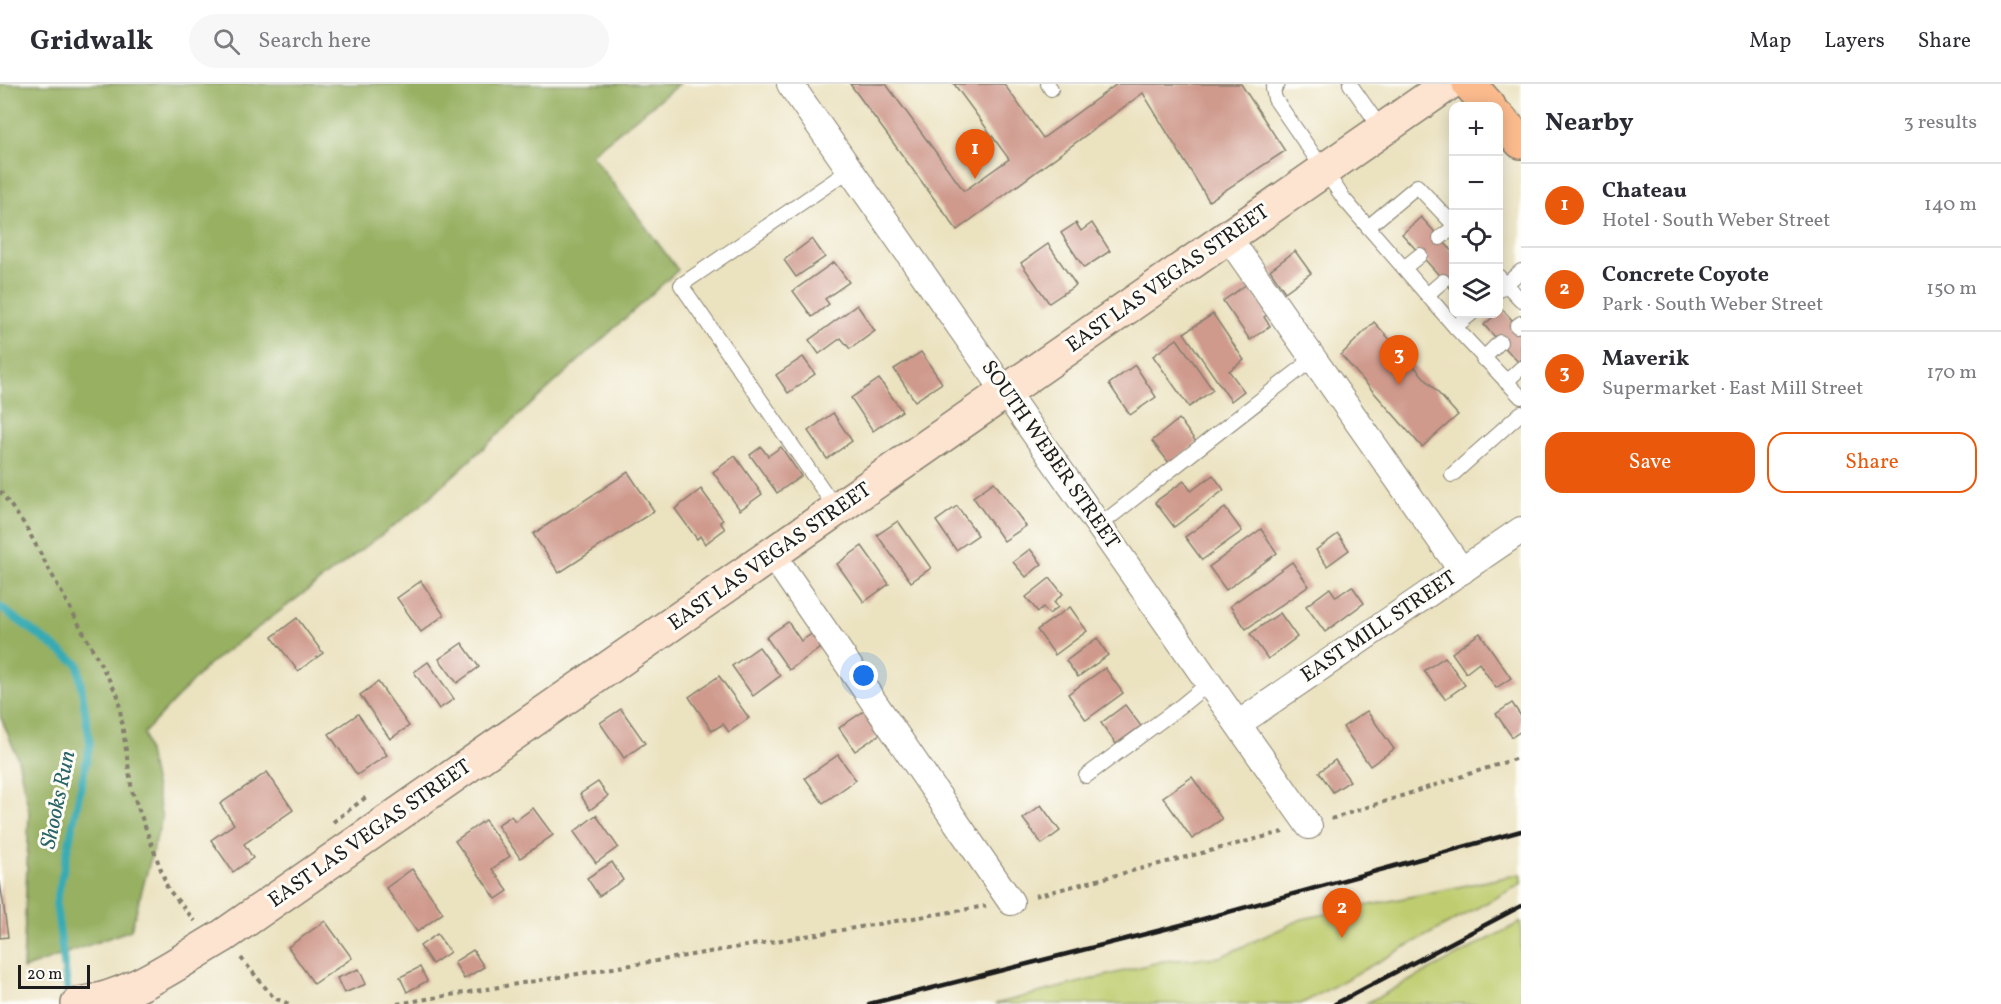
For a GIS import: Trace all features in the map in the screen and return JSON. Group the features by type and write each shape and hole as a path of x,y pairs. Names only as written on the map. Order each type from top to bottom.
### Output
{"main road":[{"path":"1469,84 1485,102"},
{"path":"1503,122 1521,142"}],"street":[{"name":"SOUTH WEBER STREET","path":"790,84 1309,826"},
{"name":"EAST LAS VEGAS STREET","path":"89,1003 177,964 218,939 1448,84"},
{"path":"1228,237 1462,571"},
{"name":"EAST MILL STREET","path":"1238,724 1521,530"},
{"path":"773,555 1011,902"}],"lane":[{"path":"1278,84 1274,88 1275,99 1368,227 1483,359 1521,398"},
{"path":"1350,84 1382,130"},
{"path":"837,510 681,285 851,169"},
{"path":"1368,227 1417,186 1449,221"},
{"path":"1440,238 1449,230"},
{"path":"1404,268 1420,255"},
{"path":"1503,283 1521,271"},
{"path":"1428,294 1443,281"},
{"path":"1503,286 1521,300"},
{"path":"1455,327 1466,318"},
{"path":"1483,359 1500,342"},
{"path":"1100,525 1313,359"},
{"path":"1506,382 1521,368"},
{"path":"1452,475 1521,413"},
{"path":"1086,776 1181,706 1209,682"}],"path":[{"path":"0,491 25,525 118,696 132,791 168,889 274,998 289,1004"},
{"path":"397,1004 1011,902 1309,826 1521,757"}],"green space":[{"path":"0,84 679,84 591,154 678,270 420,506 208,665 144,733 162,818 131,930 23,969 29,811 18,759 0,715"},
{"path":"1521,874 1521,884 1301,1004 995,1004 1163,961 1220,957 1302,919"},
{"path":"1521,922 1521,1004 1365,1004"}],"building":[{"path":"850,84 886,84 964,191 1009,159 954,84 1004,84 1043,138 1117,84 1241,84 1285,151 1209,201 1143,93 957,230"},
{"path":"1421,217 1449,248 1449,286 1402,234"},
{"path":"1076,223 1081,231 1092,223 1110,251 1084,268 1061,233"},
{"path":"812,239 825,257 796,277 784,260"},
{"path":"1048,244 1076,285 1049,303 1021,263"},
{"path":"1295,251 1311,273 1285,292 1270,270"},
{"path":"834,262 849,282 825,299 829,304 812,317 793,291"},
{"path":"1247,284 1268,314 1264,317 1270,326 1250,340 1223,301"},
{"path":"857,305 875,331 850,349 841,338 819,354 809,340"},
{"path":"1503,310 1521,330 1521,365 1484,325 1492,318 1503,318"},
{"path":"1213,314 1244,360 1229,371 1244,391 1231,401 1184,333"},
{"path":"1374,322 1458,415 1422,447 1341,355"},
{"path":"1177,339 1213,390 1189,407 1153,356"},
{"path":"921,352 942,383 915,401 894,369"},
{"path":"803,357 815,374 788,393 776,375"},
{"path":"1135,365 1156,397 1130,415 1109,384"},
{"path":"879,379 902,411 873,431 851,398"},
{"path":"833,413 852,441 827,459 808,431"},
{"path":"1179,419 1197,443 1170,464 1152,441"},
{"path":"761,447 768,456 781,447 801,476 777,493 750,455"},
{"path":"735,456 762,494 740,510 713,472"},
{"path":"628,472 654,511 559,573 533,534"},
{"path":"1213,475 1224,490 1174,527 1155,502 1184,481 1191,491"},
{"path":"994,482 1026,526 1004,541 973,497"},
{"path":"701,489 723,520 720,522 725,529 705,544 700,536 697,539 675,509"},
{"path":"957,506 978,535 956,550 936,521"},
{"path":"1225,508 1242,531 1202,560 1185,537"},
{"path":"898,521 931,568 911,582 877,535"},
{"path":"1261,529 1277,553 1226,590 1209,567"},
{"path":"1338,534 1349,550 1327,566 1316,550"},
{"path":"862,546 889,584 864,602 837,564"},
{"path":"1030,549 1042,564 1026,577 1013,562"},
{"path":"1292,562 1309,586 1246,629 1230,606"},
{"path":"1050,578 1063,594 1054,602 1058,607 1049,614 1043,607 1038,612 1026,597"},
{"path":"421,581 444,615 421,632 397,598"},
{"path":"1352,586 1364,603 1325,632 1306,606 1330,588 1336,597"},
{"path":"1070,607 1087,631 1055,655 1037,630"},
{"path":"1280,613 1297,637 1268,659 1250,634"},
{"path":"297,618 323,653 298,671 272,637"},
{"path":"788,622 801,641 813,633 823,646 789,670 766,637"},
{"path":"1480,633 1511,678 1496,688 1479,663 1466,673 1452,653"},
{"path":"1097,638 1108,655 1078,677 1066,661"},
{"path":"462,643 479,667 457,683 439,659"},
{"path":"759,647 780,676 753,696 732,666"},
{"path":"1445,657 1465,685 1445,699 1424,671"},
{"path":"428,662 454,699 439,709 414,672"},
{"path":"1105,668 1123,693 1086,720 1068,694"},
{"path":"719,676 749,718 729,732 723,724 712,731 689,697"},
{"path":"378,682 409,726 390,739 360,695"},
{"path":"1512,703 1521,716 1521,731 1512,737 1496,714"},
{"path":"1125,705 1141,726 1116,744 1101,723"},
{"path":"621,709 645,743 624,758 600,723"},
{"path":"864,711 880,734 855,751 839,728"},
{"path":"1367,711 1394,749 1370,766 1343,727"},
{"path":"358,714 387,755 357,775 329,734"},
{"path":"838,755 856,780 823,803 805,778"},
{"path":"1335,760 1350,781 1333,792 1319,772"},
{"path":"267,772 293,810 244,844 253,858 233,872 211,840 234,824 220,804"},
{"path":"1192,777 1222,819 1192,839 1163,797"},
{"path":"598,782 608,796 590,810 580,794"},
{"path":"1041,805 1060,831 1042,844 1023,819"},
{"path":"533,808 553,835 520,858 497,825 511,816 515,821"},
{"path":"596,815 618,847 596,863 574,832"},
{"path":"485,820 510,856 492,869 508,891 496,899 455,841"},
{"path":"612,862 623,880 599,896 587,878"},
{"path":"412,869 443,913 417,932 386,888"},
{"path":"0,881 8,937 0,938"},
{"path":"325,921 352,958 314,984 288,947"},
{"path":"437,934 450,952 432,964 420,946"},
{"path":"473,950 484,967 464,979 454,962"},
{"path":"420,967 427,981 407,992 400,977"},
{"path":"359,969 366,984 344,993 337,978"}],"waterway":[{"name":"Shooks Run","path":"0,607 78,664 90,744 56,904 69,1000"}],"railway":[{"path":"869,1004 1185,924 1521,831"},
{"path":"1335,1004 1521,906"}],"place":[{"name":"Chateau","path":"975,179"},
{"name":"Maverik","path":"1399,385"},
{"name":"Concrete Coyote","path":"1342,938"}]}
